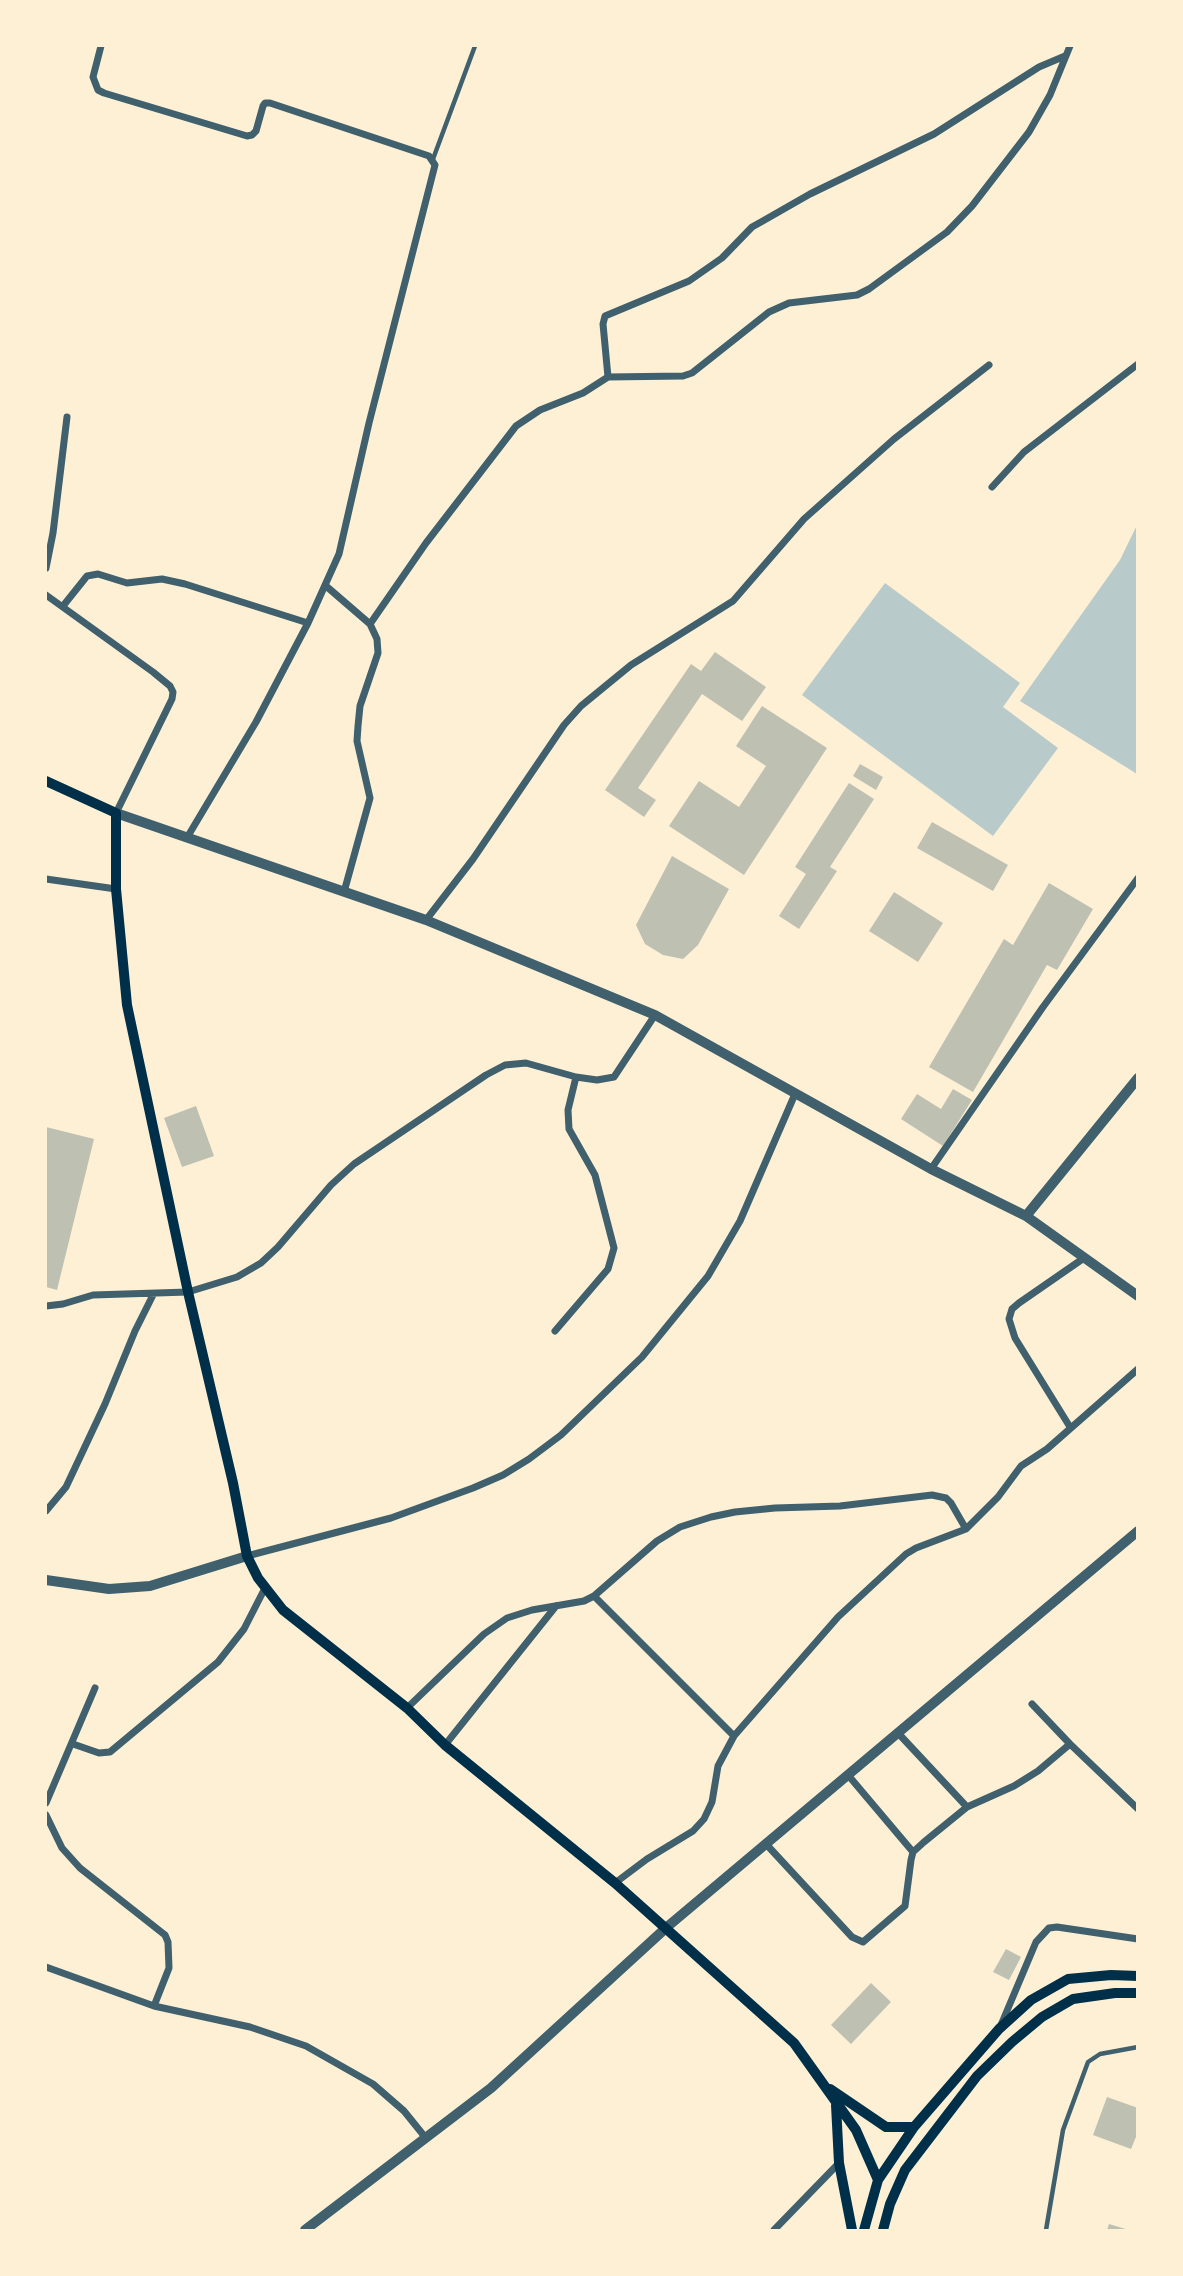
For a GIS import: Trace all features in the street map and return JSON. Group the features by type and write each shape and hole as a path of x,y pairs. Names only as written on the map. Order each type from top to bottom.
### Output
{"main road":[{"path":"46,781 116,813 116,889 127,1004 247,1556 265,1588 283,1610 407,1708 445,1745 667,1927 794,2043 856,2130 878,2180"},
{"path":"864,2231 878,2180 914,2127 999,2029 1031,2000 1068,1979 1138,1976"},
{"path":"883,2231 890,2204 905,2170 977,2076 1012,2042 1042,2017 1073,1999 1115,1993 1138,1993"},
{"path":"822,2083 886,2127 914,2127"},
{"path":"836,2102 839,2163 852,2231"}],"street":[{"path":"101,46 93,77 98,90 104,93 247,136 256,131 265,103 270,103 433,159 434,171 369,423 339,554 309,623 256,722 188,836"},
{"path":"370,624 426,542 516,426 540,410 583,393 608,377 683,376 692,373 769,312 789,303 845,298 869,289 947,232 972,206 1041,115 1070,46"},
{"path":"608,377 603,324 605,316 688,281 722,258 743,235 761,222 810,194 934,134 1039,67 1065,56"},
{"path":"992,487 1039,439 1138,364"},
{"path":"426,920 473,859 564,725 580,706 631,665 733,601 804,519 894,439 989,365"},
{"path":"46,568 53,533 67,417"},
{"path":"63,606 87,576 98,574 127,583 162,579 186,584 309,623"},
{"path":"326,586 370,624 377,639 378,653 360,706 358,741 370,798 344,892"},
{"path":"46,596 153,672 170,686 173,692 116,813 426,920 655,1015 932,1169 1026,1216 1138,1296"},
{"path":"932,1169 1021,1039 1138,878"},
{"path":"46,879 116,889"},
{"path":"46,1306 93,1295 188,1292 237,1278 261,1263 331,1185 354,1164 486,1075 505,1065 526,1062 576,1077 597,1080 614,1077 655,1015"},
{"path":"555,1331 608,1269 614,1248 599,1187 569,1129 568,1110 576,1077"},
{"path":"1026,1216 1138,1078"},
{"path":"46,1580 110,1589 150,1586 247,1556 391,1518 472,1488 520,1465 561,1434 642,1357 708,1276 740,1222 795,1094"},
{"path":"1070,1427 1015,1338 1009,1319 1012,1309 1019,1303 1084,1258"},
{"path":"46,1511 66,1487 153,1295"},
{"path":"615,1883 647,1859 686,1836 704,1819 712,1802 718,1766 734,1735 838,1617 906,1554 966,1529 998,1497 1021,1466 1047,1449 1138,1369"},
{"path":"407,1708 484,1634 507,1618 532,1610 584,1601 594,1596 657,1541 680,1527 735,1512 840,1506 932,1495 946,1498 951,1503 966,1529"},
{"path":"305,2231 491,2088 667,1927 1138,1531"},
{"path":"72,1744 99,1754 110,1752 218,1662 244,1629 265,1588"},
{"path":"594,1596 734,1735"},
{"path":"445,1745 557,1606"},
{"path":"46,1802 95,1688"},
{"path":"1032,1704 1138,1809"},
{"path":"898,1733 967,1807"},
{"path":"766,1844 852,1937 863,1942 905,1906 914,1852 967,1807 1014,1786 1038,1771 1070,1744"},
{"path":"848,1775 914,1852"},
{"path":"46,1815 62,1848 80,1868 165,1935 169,1942 169,1968 154,2006"},
{"path":"999,2029 1036,1942 1049,1928 1058,1927 1138,1940"},
{"path":"46,1967 154,2006 250,2026 306,2046 373,2084 404,2111 425,2137"},
{"path":"774,2231 839,2163"}],"lane":[{"path":"433,159 475,46"},
{"path":"1046,2231 1063,2130 1088,2062 1100,2054 1138,2047"}],"shaded area":[{"path":"1137,525 1138,774 1020,701 1120,560"},
{"path":"885,583 1020,683 1003,707 1058,748 993,836 802,695"}],"building":[{"path":"715,652 766,687 742,721 702,694 638,788 656,800 644,817 605,790 691,664 701,671"},
{"path":"762,706 827,748 744,875 669,826 699,781 739,807 766,766 736,746"},
{"path":"860,764 883,777 876,790 853,776"},
{"path":"849,783 874,799 830,867 837,871 799,929 779,916 806,874 795,867"},
{"path":"932,822 1008,865 993,891 917,848"},
{"path":"672,856 729,889 698,945 683,959 663,955 645,944 636,925"},
{"path":"1049,883 1093,909 1057,970 1047,965 973,1092 929,1067 1004,939 1013,945"},
{"path":"894,892 943,923 918,962 869,931"},
{"path":"953,1089 972,1100 943,1146 901,1119 917,1094 941,1109"},
{"path":"196,1106 214,1156 182,1167 164,1118"},
{"path":"46,1127 94,1139 57,1290 46,1287"},
{"path":"1006,1949 1021,1957 1009,1980 993,1972"},
{"path":"871,1983 891,2002 851,2044 831,2025"},
{"path":"1107,2097 1138,2108 1138,2132 1131,2149 1093,2135"},
{"path":"1109,2224 1129,2230 1107,2230"}]}
